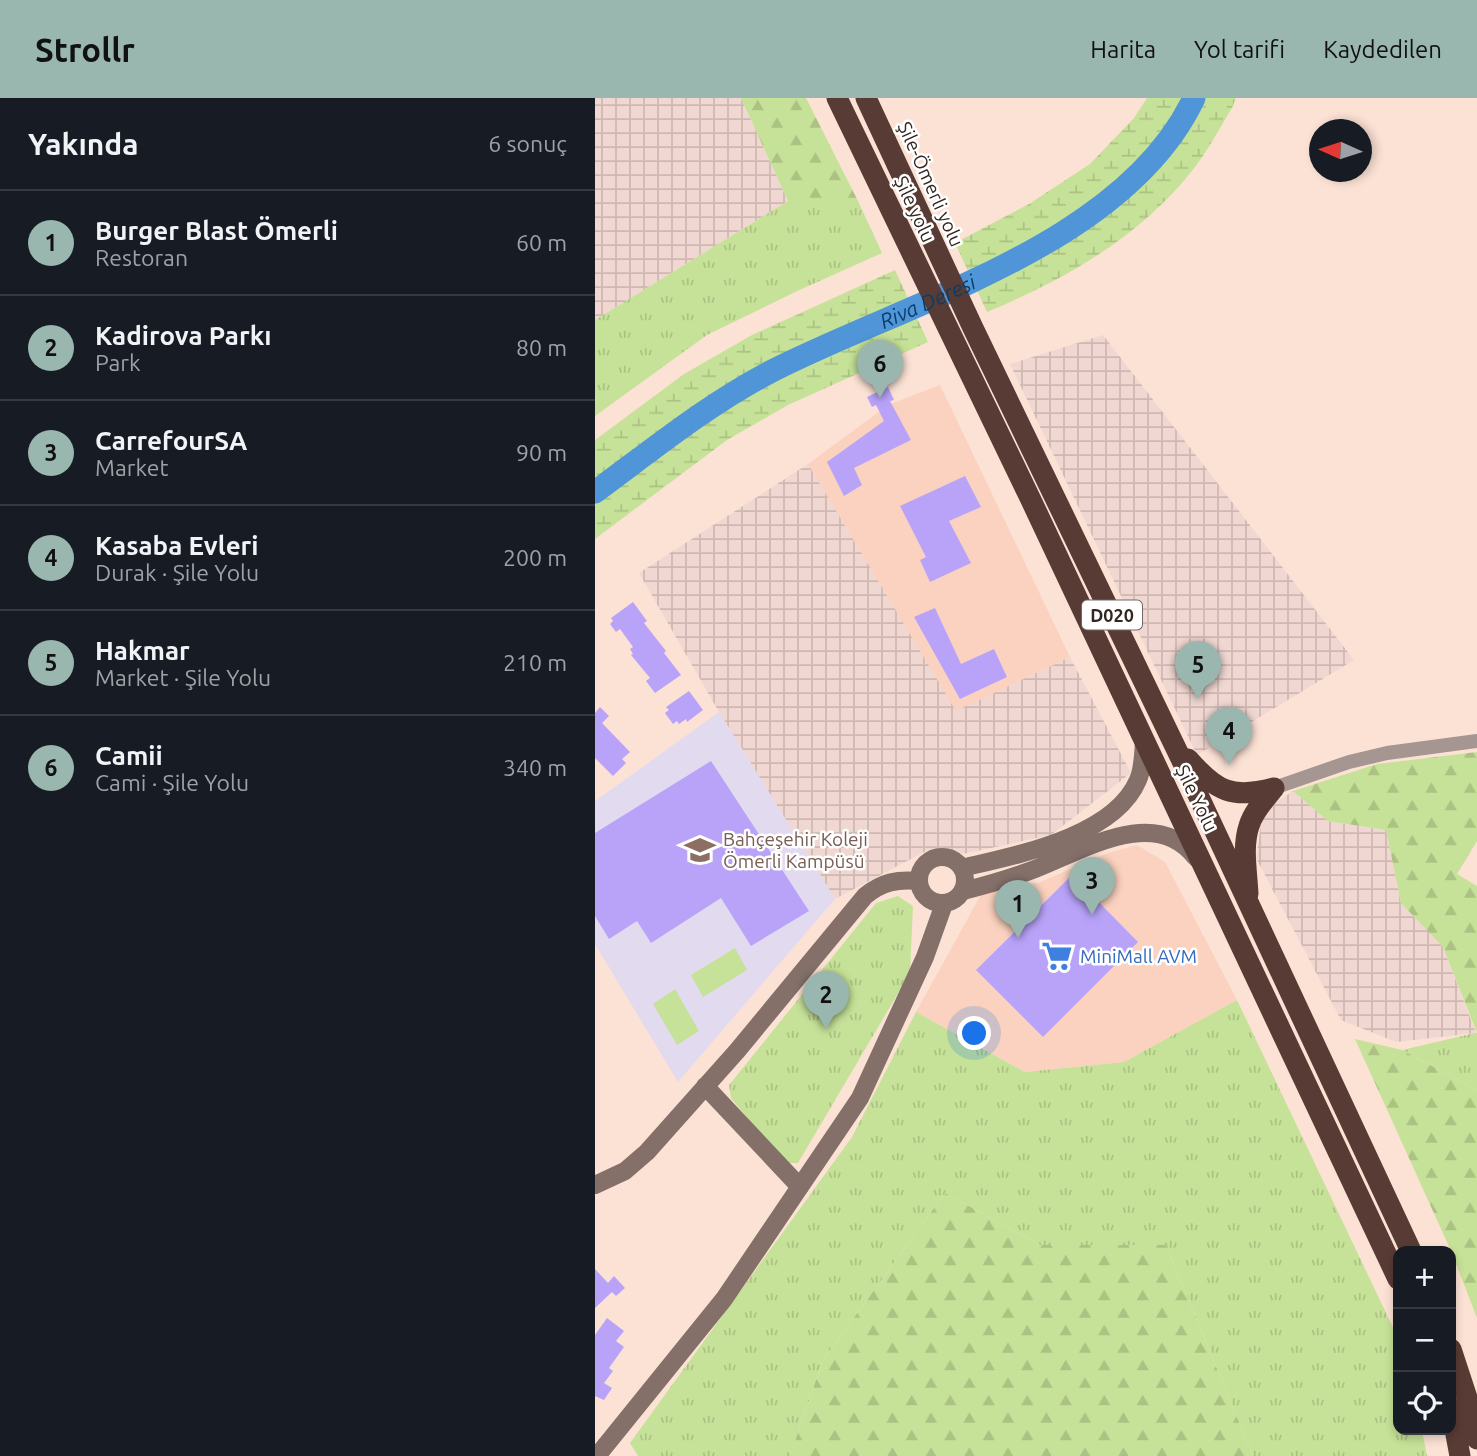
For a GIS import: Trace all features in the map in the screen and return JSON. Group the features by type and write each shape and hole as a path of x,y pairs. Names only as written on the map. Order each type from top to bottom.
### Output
{"highway":[{"name":"Şile yolu","path":"837,98 951,338"},
{"name":"Şile-Ömerli yolu","path":"869,103 973,328"},
{"name":"Şile Yolu","path":"973,328 1172,740 1409,1246"},
{"name":"Şile Yolu","path":"951,338 1037,512 1393,1268"},
{"path":"1172,740 1203,776 1229,792 1242,795 1274,788"},
{"path":"1248,903 1246,844 1249,825 1274,788"},
{"path":"1456,1364 1473,1416 1477,1439"},
{"path":"1456,1435 1460,1456"}],"street":[{"path":"1274,788 1349,762 1387,753 1477,741"},
{"path":"963,868 1019,855 1077,834 1110,814 1125,801 1139,779 1144,742"},
{"path":"963,891 1035,869 1128,833 1174,837 1188,847 1207,873"},
{"path":"936,857 951,858 963,868 963,891 958,897 944,904 924,895 919,881 923,866 936,857"},
{"path":"595,1185 636,1163 705,1086 865,896 894,880 919,881"},
{"path":"597,1456 724,1299 860,1098 925,957 944,904"},
{"path":"705,1086 800,1187"}],"shaded area":[{"path":"595,98 741,98 788,201 595,320"},
{"path":"1103,335 1354,660 1197,755 1010,364"},
{"path":"940,385 1070,657 956,712 808,464 888,405"},
{"path":"808,464 956,711 1070,657 1131,773 1051,835 963,854 928,850 835,899 719,712 639,573"},
{"name":"Bahçeşehir Koleji Ömerli Kampüsü","path":"719,712 835,899 678,1082 595,944 595,801"},
{"path":"1293,791 1328,821 1386,830 1401,903 1443,947 1476,1033 1396,1042 1341,1020 1256,858 1263,811"},
{"path":"1137,845 1165,862 1237,1000 1124,1062 1025,1072 916,1012 983,891 992,886 1038,883 1108,853"}],"green space":[{"path":"741,98 806,98 858,201 788,201"},
{"path":"1147,98 1236,98 1200,160 1174,192 1151,214 1101,253 1074,270 987,312 955,243 1029,204 1090,164 1134,118"},
{"path":"788,201 858,201 882,253 707,335 595,416 595,320"},
{"name":"Riva Deresi","path":"895,270 928,342 788,405 727,440 595,539 595,440 684,374 752,335"},
{"path":"1477,752 1477,841 1457,874 1477,886 1477,1033 1443,947 1401,903 1386,830 1328,821 1293,791 1377,764"},
{"path":"898,896 913,906 910,973 798,1163 784,1163 731,1098 729,1085 876,903"},
{"path":"735,948 747,970 703,997 691,975"},
{"path":"675,989 699,1031 677,1045 653,1004"},
{"path":"1237,1000 1393,1328 1393,1435 1423,1435 1427,1456 1253,1456 1166,1245 1040,1245 945,1193 823,1360 790,1456 638,1456 630,1443 852,1137 916,1012 1025,1072 1124,1062"},
{"path":"1475,1033 1477,1090 1402,1050"},
{"path":"1355,1039 1402,1050 1477,1090 1477,1318 1456,1264 1456,1246 1449,1246"},
{"path":"945,1193 1040,1245 1166,1245 1253,1456 790,1456 823,1360"}],"building":[{"path":"888,387 894,400 890,401 911,440 854,468 862,485 844,496 827,462 884,421 876,405 872,407 867,397"},
{"path":"965,476 981,507 949,521 971,563 930,582 920,560 926,557 900,506"},
{"path":"633,602 647,621 644,623 681,675 655,693 646,681 650,678 631,655 633,654 630,649 633,647 620,629 616,632 610,624 613,621 611,618"},
{"path":"935,608 961,664 994,649 1007,677 960,699 914,617"},
{"path":"689,691 703,710 687,722 686,719 679,724 677,721 673,724 665,713 669,710 666,707"},
{"path":"600,707 609,716 602,723 630,752 622,759 626,763 613,776 595,758 595,713"},
{"path":"711,761 809,911 751,946 721,898 651,943 637,921 609,939 595,916 595,833"},
{"name":"MiniMall AVM","path":"1072,875 1138,942 1043,1037 976,970"},
{"path":"595,1269 608,1283 614,1276 625,1288 616,1296 612,1292 595,1308"},
{"path":"607,1318 624,1331 616,1341 624,1347 609,1368 613,1371 604,1383 612,1388 604,1400 595,1396 595,1335"}],"waterway":[{"name":"Riva Deresi","path":"595,492 680,429 770,372 945,294 1007,264 1065,231 1117,193 1161,149 1194,98"}],"place":[{"name":"Camii","path":"880,398"},
{"name":"Hakmar","path":"1198,699"},
{"name":"Kasaba Evleri","path":"1229,765"},
{"name":"Bahçeşehir Koleji Ömerli Kampüsü","path":"700,850"},
{"name":"CarrefourSA","path":"1092,915"},
{"name":"Burger Blast Ömerli","path":"1018,938"},
{"name":"MiniMall AVM","path":"1057,956"},
{"name":"Kadirova Parkı","path":"826,1029"}]}
